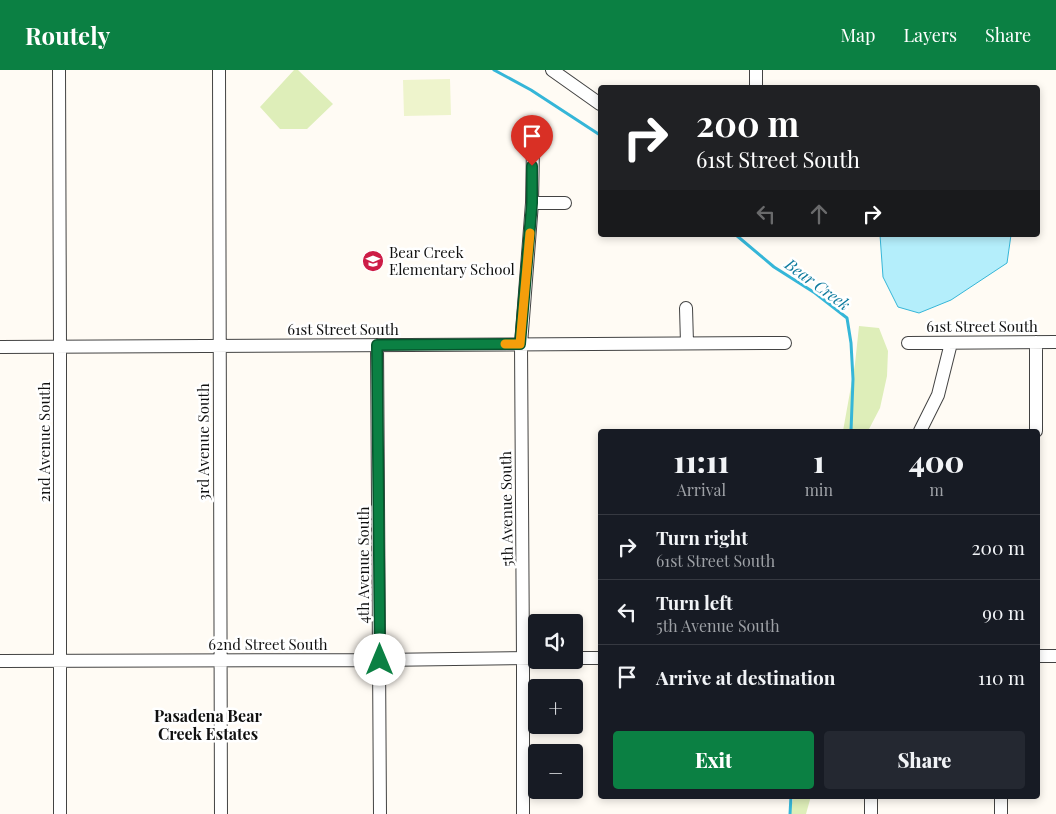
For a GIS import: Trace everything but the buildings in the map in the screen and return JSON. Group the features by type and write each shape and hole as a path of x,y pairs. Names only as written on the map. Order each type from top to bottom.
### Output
{"street":[{"name":"2nd Avenue South","path":"59,70 60,814"},
{"name":"3rd Avenue South","path":"219,70 221,814"},
{"path":"552,70 598,103"},
{"path":"756,70 756,85"},
{"name":"5th Avenue South","path":"529,614 520,344 532,203 533,147"},
{"path":"532,203 564,203"},
{"path":"686,308 687,343"},
{"path":"921,429 938,395 951,342"},
{"path":"1036,342 1036,429"},
{"name":"61st Street South","path":"908,343 1056,342"},
{"name":"61st Street South","path":"0,347 786,343"},
{"name":"4th Avenue South","path":"377,345 380,814"},
{"path":"1040,656 1056,656"},
{"path":"583,658 598,658"},
{"name":"62nd Street South","path":"0,661 528,659"},
{"name":"5th Avenue South","path":"523,814 530,669"},
{"path":"871,799 871,814"},
{"path":"1001,799 1001,814"}],"green space":[{"path":"294,70 298,70 333,104 307,129 280,129 260,107"},
{"path":"450,79 451,115 404,116 403,80"},
{"path":"859,326 879,328 888,351 887,376 880,408 869,429 843,429 855,364"},
{"path":"793,799 810,799 806,814 789,814"}],"water":[{"path":"880,237 1011,237 1007,263 951,300 919,313 898,307 883,277"}],"waterway":[{"name":"Bear Creek","path":"494,70 531,90 598,134"},
{"name":"Bear Creek","path":"738,237 774,267 815,293 847,318 851,343 853,379 851,429"},
{"name":"Bear Creek","path":"790,814 791,799"}],"slow traffic":[{"path":"505,344 520,344 530,233"}],"place":[{"name":"Bear Creek Elementary School","path":"373,261"}],"district":[{"name":"Pasadena Bear Creek Estates","path":"208,724"}],"route":[{"path":"380,660 377,345 520,344 532,203 532,166"}]}
